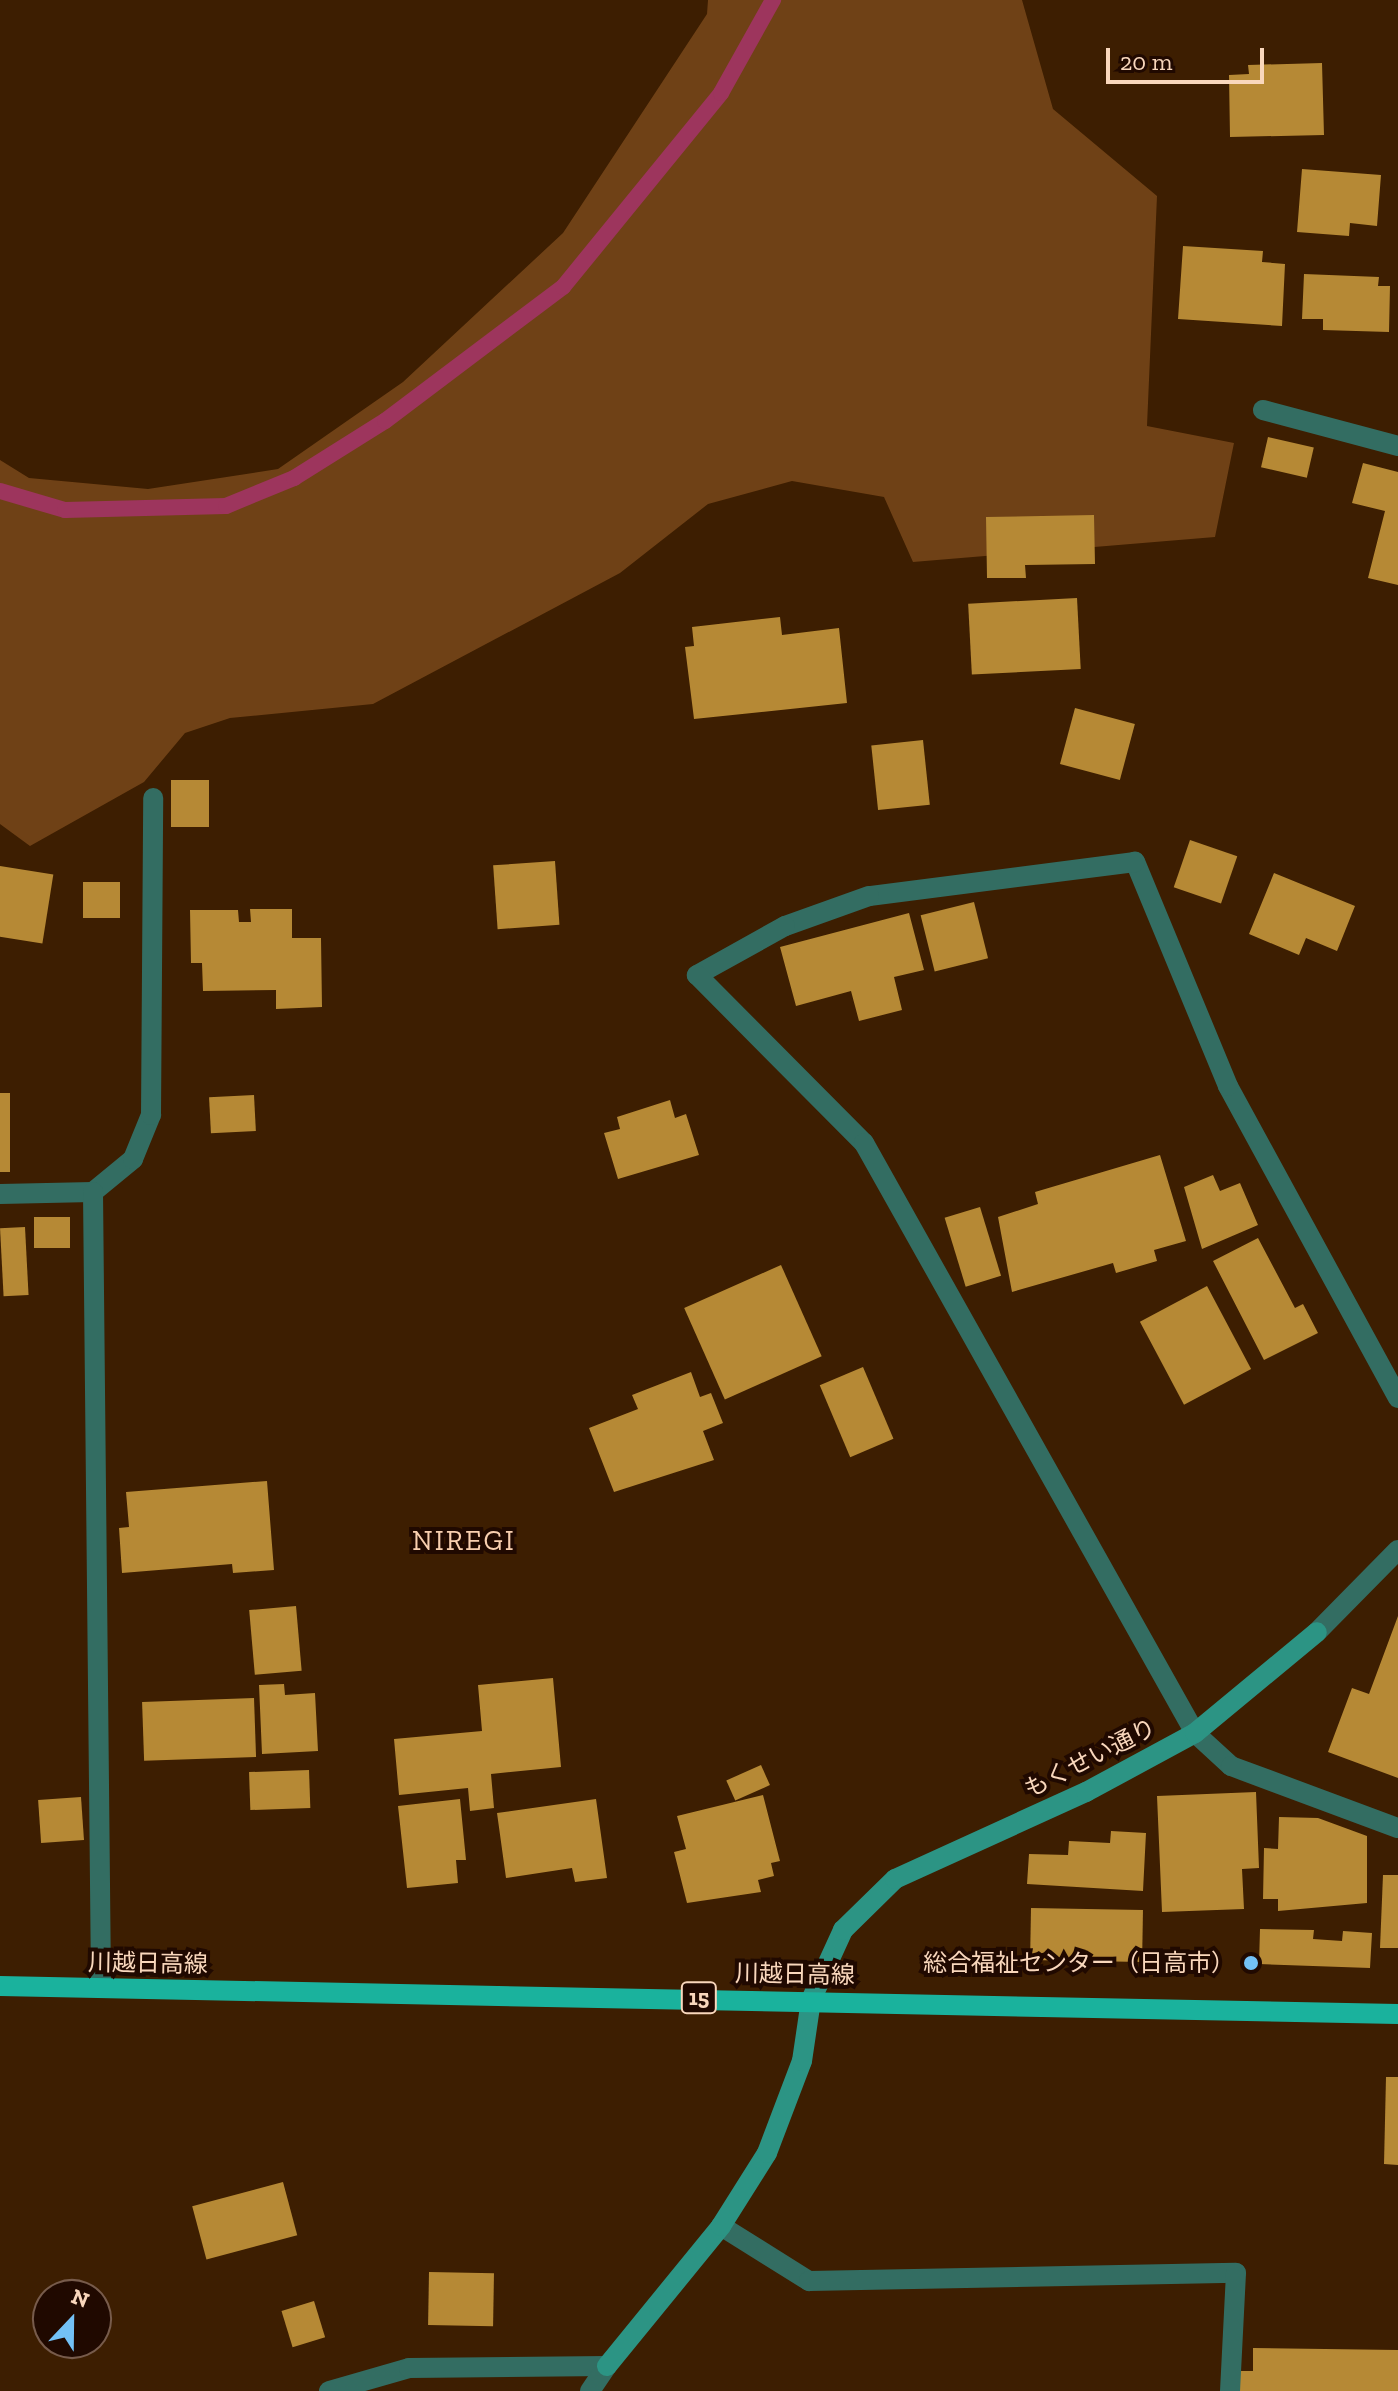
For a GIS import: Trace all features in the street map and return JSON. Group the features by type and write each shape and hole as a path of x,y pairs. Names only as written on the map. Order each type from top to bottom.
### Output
{"main road":[{"name":"川越日高線","path":"0,1986 1398,2014"}],"street":[{"path":"1263,410 1398,446"},
{"path":"0,1194 93,1192 133,1159 151,1115 153,798"},
{"path":"1398,1398 1228,1086 1135,862 869,896 785,926 697,975 864,1143 1195,1733 1231,1766 1398,1828"},
{"path":"93,1192 101,1988"},
{"name":"もくせい通り","path":"607,2366 721,2226 788,2108 811,2000 843,1930 895,1879 1195,1733 1317,1632 1398,1550"},
{"path":"721,2226 809,2281 1236,2273 1230,2391"},
{"path":"329,2391 409,2368 607,2366"},
{"path":"590,2391 607,2366"}],"shaded area":[{"path":"708,0 1022,0 1053,109 1157,196 1147,426 1234,443 1215,537 913,562 884,497 792,481 708,504 620,573 373,704 230,718 185,733 144,782 30,846 0,824 0,460 29,478 148,489 278,469 403,382 563,233 707,14"}],"building":[{"path":"1322,63 1324,135 1230,137 1229,75 1249,74 1248,65"},
{"path":"1302,169 1381,175 1377,226 1350,223 1349,236 1297,232"},
{"path":"1183,246 1263,251 1262,262 1285,264 1282,326 1178,319"},
{"path":"1304,274 1379,277 1378,286 1390,286 1389,332 1323,330 1323,319 1302,319"},
{"path":"1268,437 1314,448 1307,478 1261,467"},
{"path":"1363,463 1398,472 1398,585 1368,578 1385,511 1352,503"},
{"path":"1094,515 1095,564 1025,565 1026,578 987,578 986,517"},
{"path":"1077,598 1081,669 972,675 968,604"},
{"path":"780,617 782,635 839,628 847,703 694,719 685,647 694,646 692,627"},
{"path":"1075,708 1135,724 1120,780 1060,764"},
{"path":"923,740 930,805 878,810 871,745"},
{"path":"171,780 209,780 209,827 171,827"},
{"path":"1190,840 1237,856 1221,904 1174,887"},
{"path":"555,861 559,925 498,929 493,865"},
{"path":"0,866 53,874 42,944 0,937"},
{"path":"1274,873 1355,906 1337,951 1306,938 1299,955 1249,934"},
{"path":"83,882 120,882 120,918 83,918"},
{"path":"974,902 988,958 935,972 921,915"},
{"path":"250,909 292,909 292,938 321,938 322,1007 276,1009 276,990 203,991 202,963 191,963 190,910 238,910 239,922 251,922"},
{"path":"909,913 924,970 894,977 902,1010 859,1021 851,991 796,1006 780,947"},
{"path":"0,1093 10,1093 10,1172 0,1172"},
{"path":"254,1095 256,1131 211,1133 209,1097"},
{"path":"670,1100 675,1118 686,1114 699,1155 618,1179 604,1133 620,1129 617,1117"},
{"path":"1160,1155 1186,1241 1154,1250 1157,1261 1116,1273 1113,1263 1012,1292 998,1217 1038,1204 1035,1192"},
{"path":"1213,1175 1220,1191 1240,1183 1258,1225 1202,1249 1184,1187"},
{"path":"980,1207 1001,1276 966,1287 945,1218"},
{"path":"34,1217 70,1217 70,1248 34,1248"},
{"path":"25,1227 29,1295 4,1296 0,1228"},
{"path":"1258,1238 1295,1308 1303,1304 1318,1333 1264,1360 1213,1261"},
{"path":"781,1265 822,1356 725,1399 684,1308"},
{"path":"1207,1286 1251,1369 1184,1405 1140,1322"},
{"path":"863,1367 893,1439 850,1457 820,1385"},
{"path":"691,1372 700,1397 711,1393 723,1423 703,1431 714,1460 614,1492 589,1428 638,1409 632,1395"},
{"path":"267,1481 274,1570 233,1573 232,1564 122,1573 119,1528 129,1527 126,1492"},
{"path":"296,1606 302,1671 255,1675 249,1610"},
{"path":"1398,1616 1398,1778 1328,1752 1352,1688 1369,1694"},
{"path":"553,1678 561,1767 491,1774 494,1808 470,1811 468,1788 399,1795 394,1739 482,1731 478,1685"},
{"path":"284,1684 285,1695 315,1693 318,1751 262,1754 259,1685"},
{"path":"254,1698 256,1757 144,1761 142,1702"},
{"path":"761,1765 770,1785 735,1801 726,1780"},
{"path":"309,1770 310,1808 250,1810 249,1772"},
{"path":"1256,1792 1259,1868 1242,1869 1244,1909 1162,1912 1157,1796"},
{"path":"763,1795 780,1861 771,1863 774,1876 758,1880 761,1892 687,1903 674,1852 686,1849 677,1816"},
{"path":"81,1797 84,1840 41,1843 38,1800"},
{"path":"460,1799 466,1860 456,1860 458,1883 407,1888 398,1806"},
{"path":"596,1799 607,1878 575,1882 572,1868 506,1878 497,1813"},
{"path":"1279,1817 1318,1818 1367,1836 1367,1903 1278,1911 1278,1899 1263,1899 1264,1848 1278,1849"},
{"path":"1111,1831 1146,1833 1143,1891 1027,1884 1029,1854 1068,1855 1069,1841 1110,1843"},
{"path":"1383,1875 1398,1875 1398,1948 1380,1948"},
{"path":"1031,1908 1143,1910 1142,1962 1030,1960"},
{"path":"1260,1929 1314,1930 1313,1939 1342,1941 1343,1931 1372,1933 1370,1968 1259,1964"},
{"path":"1386,2077 1398,2077 1398,2165 1384,2164"},
{"path":"283,2182 297,2235 206,2259 192,2206"},
{"path":"429,2272 494,2273 493,2326 428,2325"},
{"path":"314,2301 325,2337 293,2347 281,2311"},
{"path":"1253,2348 1398,2350 1398,2391 1240,2391 1240,2371 1253,2371"}],"waterway":[{"path":"0,491 65,510 226,506 294,478 385,421 563,287 721,93 773,0"}],"place":[{"name":"総合福祉センター（日高市）","path":"1251,1963"}],"district":[{"name":"NIREGI","path":"464,1541"}]}
